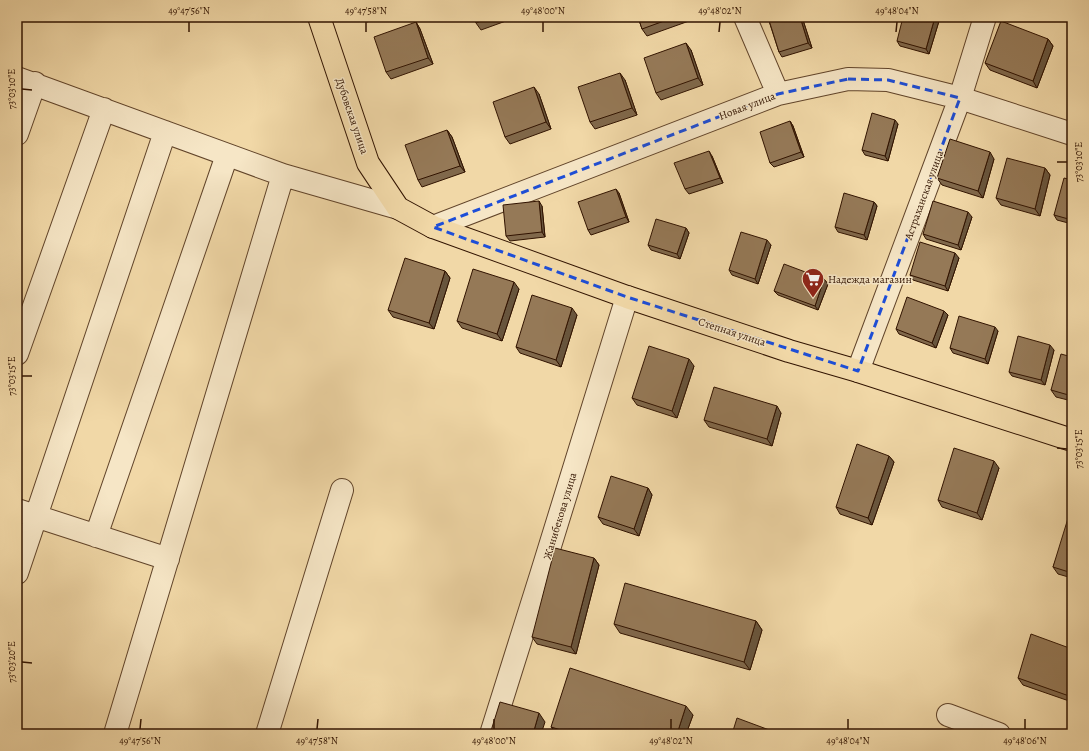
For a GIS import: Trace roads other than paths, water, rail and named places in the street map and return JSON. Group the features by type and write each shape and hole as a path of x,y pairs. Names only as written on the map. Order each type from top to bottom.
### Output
{"main road":[{"name":"Дубовская улица","path":"319,17 368,163 398,208"},
{"name":"Степная улица","path":"398,208 433,227 627,297 789,351 858,371 1072,440"}],"street":[{"path":"745,17 778,94"},
{"name":"Астраханская улица","path":"858,371 960,98 985,17"},
{"name":"Новая улица","path":"433,227 778,94 848,79 888,80 960,98 1072,134"},
{"path":"17,134 26,80 284,176 398,208"},
{"path":"17,354 104,109"},
{"path":"17,573 26,513 165,132"},
{"path":"96,536 227,155"},
{"path":"115,734 284,176"},
{"name":"Жанибекова улица","path":"491,734 542,575 627,297"},
{"path":"267,734 342,490"},
{"path":"26,513 168,559"},
{"path":"948,716 999,734"}],"place":[{"name":"Надежда магазин","path":"813,298"}]}
